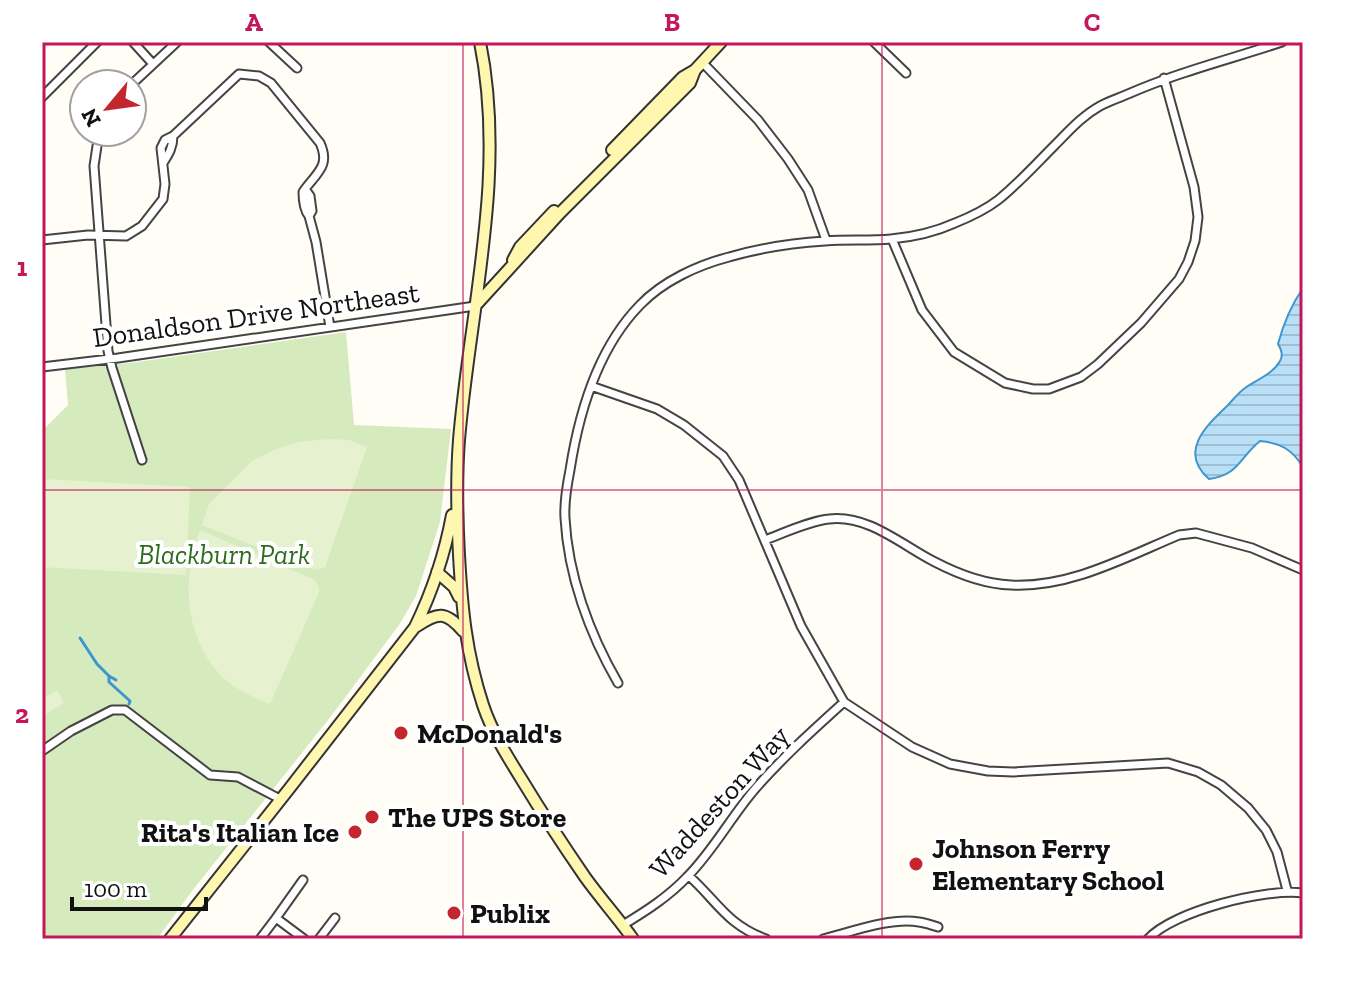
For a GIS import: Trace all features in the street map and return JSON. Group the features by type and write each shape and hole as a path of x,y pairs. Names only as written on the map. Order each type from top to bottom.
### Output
{"main road":[{"path":"480,42 489,152 485,234 459,438 456,497 464,632 483,707 500,743 585,878 633,939"},
{"path":"475,306 560,213 690,83 698,66 721,42"},
{"path":"170,939 415,627 437,572 456,497"},
{"path":"437,572 454,587 460,601"},
{"path":"415,627 439,614 450,618 464,632"}],"street":[{"path":"42,97 97,42"},
{"path":"133,42 153,64"},
{"path":"148,69 177,42"},
{"path":"269,42 297,68"},
{"path":"874,42 906,73"},
{"path":"618,683 604,658 581,601 569,556 565,515 573,450 591,386 605,354 640,304 660,288 726,257 757,249 826,240 892,239 924,234 975,215 997,201 1076,123 1100,106 1164,78 1282,42"},
{"path":"698,66 758,120 788,159 808,190 826,240"},
{"path":"42,240 88,235 126,236 142,226 163,199 163,163 173,145 173,136 239,74 259,76 271,83 324,152 325,164 305,189 308,191 306,212 316,242 330,327"},
{"path":"892,239 922,310 954,352 1005,383 1033,389 1049,389 1081,377 1141,323 1179,279 1195,241 1198,217 1194,187 1164,78"},
{"path":"97,148 94,166 110,359 142,460"},
{"name":"Donaldson Drive Northeast","path":"42,367 475,306"},
{"path":"591,386 657,409 705,440 723,456 739,480 801,626 844,702 912,747 950,764 1013,772 1168,763 1198,772 1221,785 1248,808 1266,830 1277,852 1287,890"},
{"path":"765,540 828,519 846,519 885,533 934,561 977,580 1009,585 1047,583 1082,575 1179,535 1196,533 1252,548 1303,570"},
{"name":"Waddeston Way","path":"623,925 657,904 689,876 757,787 844,702"},
{"path":"42,751 71,731 112,710 125,710 210,775 238,777 280,799"},
{"path":"689,876 714,905 735,923 766,939"},
{"path":"260,939 303,880"},
{"path":"1148,939 1155,931 1176,920 1219,905 1287,890 1303,893"},
{"path":"276,918 304,939"},
{"path":"319,939 335,918"},
{"path":"823,939 907,921 938,927"}],"green space":[{"name":"Blackburn Park","path":"346,332 354,425 451,429 440,522 416,596 399,625 332,715 157,939 42,939 42,431 68,405 65,369 130,363"},
{"path":"349,440 367,447 325,567 315,570 202,525 209,504 252,461 299,442"},
{"path":"43,479 190,487 186,575 42,567"},
{"path":"200,530 315,580 320,590 270,704 222,677 198,639 189,603 189,585 190,566"},
{"path":"57,690 64,703 42,716 42,699"}],"water":[{"path":"1303,288 1303,467 1285,448 1260,441 1233,470 1209,479 1196,459 1198,440 1240,392 1277,366 1282,357 1278,344 1282,329"}],"waterway":[{"path":"80,638 109,676 109,682 130,701 129,704"},
{"path":"109,676 116,680"}],"place":[{"name":"McDonald's","path":"401,733"},
{"name":"The UPS Store","path":"372,817"},
{"name":"Rita's Italian Ice","path":"355,832"},
{"name":"Johnson Ferry Elementary School","path":"916,864"},
{"name":"Publix","path":"454,913"}]}
